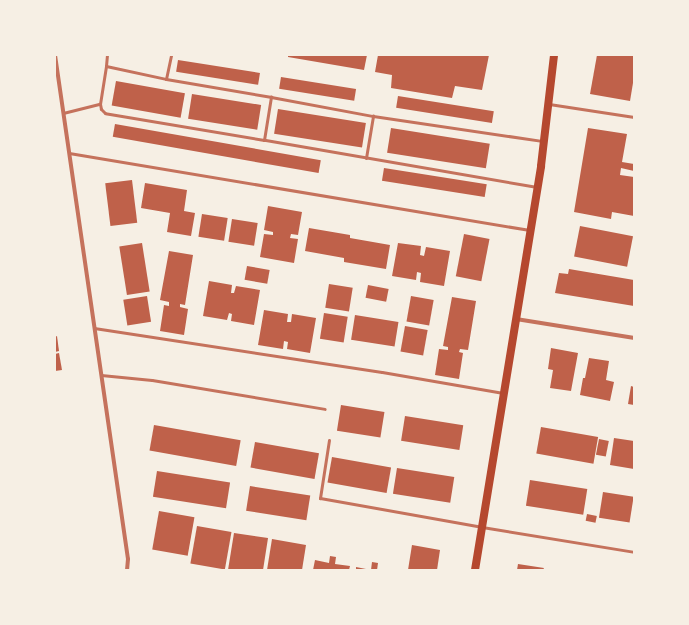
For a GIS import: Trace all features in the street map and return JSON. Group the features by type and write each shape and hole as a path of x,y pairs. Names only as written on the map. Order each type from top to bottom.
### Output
{"main road":[{"path":"475,570 537,188 549,104 554,55"}],"street":[{"path":"55,55 128,559 127,570"},
{"path":"516,319 634,338"}],"lane":[{"path":"107,55 100,104 101,110 105,113 537,188"},
{"path":"166,79 171,55"},
{"path":"106,66 166,79 373,116 544,142"},
{"path":"264,140 271,97"},
{"path":"63,113 100,104"},
{"path":"549,104 634,117"},
{"path":"366,158 373,116"},
{"path":"69,153 530,230"},
{"path":"94,328 382,372 503,393"},
{"path":"101,374 152,380 325,410"},
{"path":"329,440 320,498 634,552"}],"building":[{"path":"288,55 367,55 364,70 288,57"},
{"path":"378,55 489,55 482,90 455,86 452,98 391,88 392,75 375,72"},
{"path":"597,55 634,55 634,77 630,101 590,94"},
{"path":"178,60 260,73 258,85 176,72"},
{"path":"281,77 356,89 354,101 279,89"},
{"path":"116,81 185,93 181,118 112,106"},
{"path":"192,94 261,105 257,130 188,119"},
{"path":"398,96 494,111 492,123 396,108"},
{"path":"278,109 366,123 362,148 274,134"},
{"path":"115,124 321,160 319,173 113,137"},
{"path":"391,128 490,144 486,168 387,153"},
{"path":"588,128 627,134 622,162 634,164 634,171 621,168 620,175 634,177 634,216 612,212 611,219 574,212"},
{"path":"384,168 487,184 485,197 382,181"},
{"path":"132,180 137,223 110,226 105,183"},
{"path":"145,183 187,190 184,211 195,213 191,236 167,232 170,213 141,208"},
{"path":"268,206 302,212 298,235 291,234 290,238 298,239 294,263 260,257 264,234 273,235 273,232 264,230"},
{"path":"202,214 228,218 224,241 198,237"},
{"path":"232,219 258,223 254,246 228,242"},
{"path":"580,226 633,236 627,267 574,256"},
{"path":"309,228 350,235 350,238 390,245 386,269 344,262 344,258 305,251"},
{"path":"464,234 490,239 481,281 456,276"},
{"path":"142,243 150,291 127,295 119,247"},
{"path":"398,243 421,246 420,255 424,256 426,247 450,251 444,286 420,282 421,273 417,272 416,280 392,276"},
{"path":"169,251 193,255 185,305 180,304 180,307 188,309 184,335 160,331 164,305 169,306 169,302 160,300"},
{"path":"247,266 270,270 267,284 245,280"},
{"path":"569,269 634,280 634,306 555,293 559,273 568,274"},
{"path":"209,281 232,285 231,293 234,293 236,286 260,290 254,325 231,321 232,314 229,313 227,320 203,316"},
{"path":"329,284 353,288 349,311 325,308"},
{"path":"368,285 389,289 386,302 366,298"},
{"path":"147,296 151,322 127,325 123,300"},
{"path":"411,296 434,300 429,326 406,322"},
{"path":"452,297 476,301 468,350 460,349 459,352 463,353 459,379 435,375 439,349 448,350 448,347 443,346"},
{"path":"264,310 288,314 287,322 291,322 292,314 316,318 310,353 287,349 288,342 284,341 283,349 258,345"},
{"path":"324,313 348,317 344,342 320,339"},
{"path":"355,315 398,322 395,347 351,340"},
{"path":"405,326 428,330 423,356 400,352"},
{"path":"57,336 59,351 55,352 55,337"},
{"path":"551,348 578,353 571,391 550,388 553,370 548,369"},
{"path":"59,353 62,370 55,371 55,354"},
{"path":"589,358 609,361 606,380 614,382 610,401 580,395"},
{"path":"631,386 634,387 634,405 628,404"},
{"path":"341,405 384,412 380,438 337,431"},
{"path":"405,416 463,425 459,450 401,441"},
{"path":"154,425 241,440 236,466 149,451"},
{"path":"541,427 598,437 593,464 536,454"},
{"path":"614,438 634,441 634,469 610,465"},
{"path":"599,439 609,441 606,457 596,455"},
{"path":"255,442 319,453 314,479 250,468"},
{"path":"332,457 391,467 387,493 327,483"},
{"path":"397,468 454,477 450,503 393,494"},
{"path":"157,471 230,483 226,508 153,497"},
{"path":"530,480 587,489 583,515 526,506"},
{"path":"250,486 310,496 306,520 246,511"},
{"path":"603,492 634,497 630,523 599,518"},
{"path":"159,511 194,517 188,556 152,549"},
{"path":"587,514 597,516 595,523 586,521"},
{"path":"197,526 231,532 225,570 190,563"},
{"path":"234,533 268,538 263,570 228,570"},
{"path":"272,539 306,545 302,570 267,570"},
{"path":"412,545 440,550 437,570 408,570"},
{"path":"330,556 336,557 335,564 350,566 349,570 313,570 315,560 329,563"},
{"path":"372,562 378,563 377,570 371,570"},
{"path":"518,564 544,568 543,570 517,570"},
{"path":"356,567 366,569 366,570 356,570"}]}
